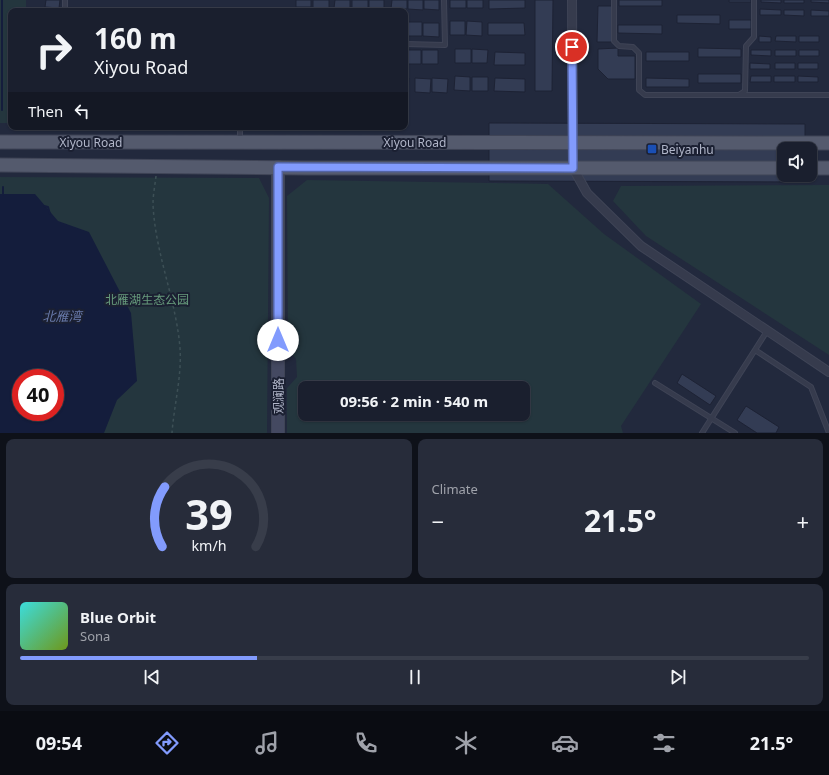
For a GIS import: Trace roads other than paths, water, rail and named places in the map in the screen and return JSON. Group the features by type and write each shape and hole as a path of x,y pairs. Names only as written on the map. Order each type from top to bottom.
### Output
{"main road":[{"name":"Xiyou Road","path":"0,142 829,143"},
{"name":"Xiyou Road","path":"0,164 278,167 777,168"},
{"path":"817,168 829,168"}],"street":[{"path":"572,0 573,168 587,194 641,246 829,372"},
{"name":"观澜路","path":"278,167 278,433"}],"lane":[{"path":"408,44 445,45 444,0"},
{"path":"614,0 614,41 619,46 633,46 639,54 639,90 645,95 829,95"},
{"path":"738,95 745,90 746,46 754,37 754,0"},
{"path":"240,130 240,142"},
{"path":"702,433 767,331"},
{"path":"755,350 811,387 829,433"},
{"path":"655,383 735,433"}],"water":[{"name":"北雁湾","path":"0,194 35,194 58,221 89,232 131,313 137,381 117,400 104,433 0,433"}],"waterway":[{"path":"2,0 2,110"},
{"path":"3,187 3,195"},
{"path":"44,206 48,207 50,214"}],"place":[{"name":"Beiyanhu","path":"652,149"}],"park label":[{"name":"北雁湖生态公园","path":"147,299"}]}
